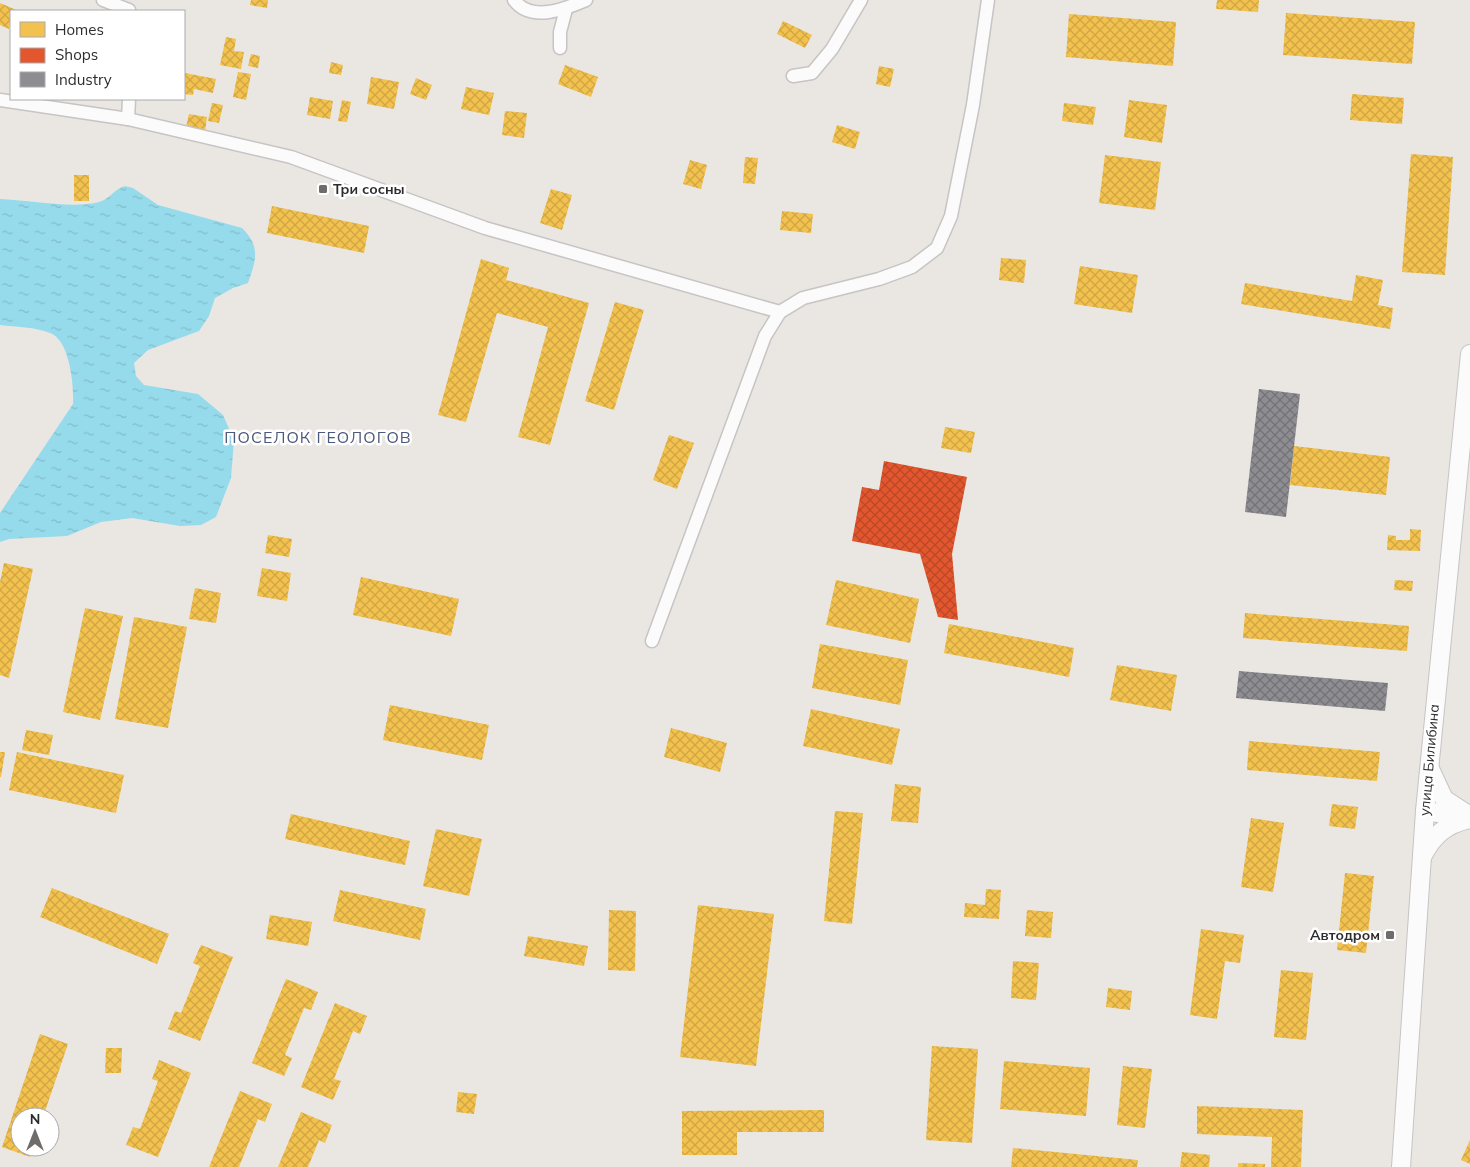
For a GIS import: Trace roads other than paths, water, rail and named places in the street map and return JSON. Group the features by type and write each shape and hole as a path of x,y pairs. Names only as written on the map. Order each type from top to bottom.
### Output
{"main road":[{"name":"улица Билибина","path":"1400,1167 1424,811 1470,354"},
{"path":"1429,764 1434,782 1444,799 1470,818"},
{"path":"1424,811 1470,818"},
{"path":"1421,860 1428,846 1442,830 1470,818"}],"street":[{"path":"103,0 129,7"},
{"path":"514,0 516,4 537,14 566,8 586,0"},
{"path":"793,76 812,73 832,49 861,0"},
{"path":"652,641 765,336 780,312 803,298 879,279 912,267 937,248 952,207 973,105 988,0"},
{"path":"560,48 560,32 566,8"},
{"path":"0,100 128,119 290,157 485,228 780,312"},
{"path":"128,119 129,100"}],"water":[{"path":"125,186 133,188 158,205 242,228 252,241 255,260 248,283 233,288 215,298 209,316 199,331 148,350 134,363 136,376 144,385 198,394 223,415 234,440 231,478 216,517 201,525 180,526 132,518 101,522 67,536 9,539 0,542 0,513 73,404 73,396 69,364 57,337 38,330 0,325 0,199 77,205 89,204 103,201"}],"place":[{"name":"Три сосны","path":"323,189"},
{"name":"Автодром","path":"1390,935"}],"district":[{"name":"ПОСЕЛОК ГЕОЛОГОВ","path":"318,437"}]}
